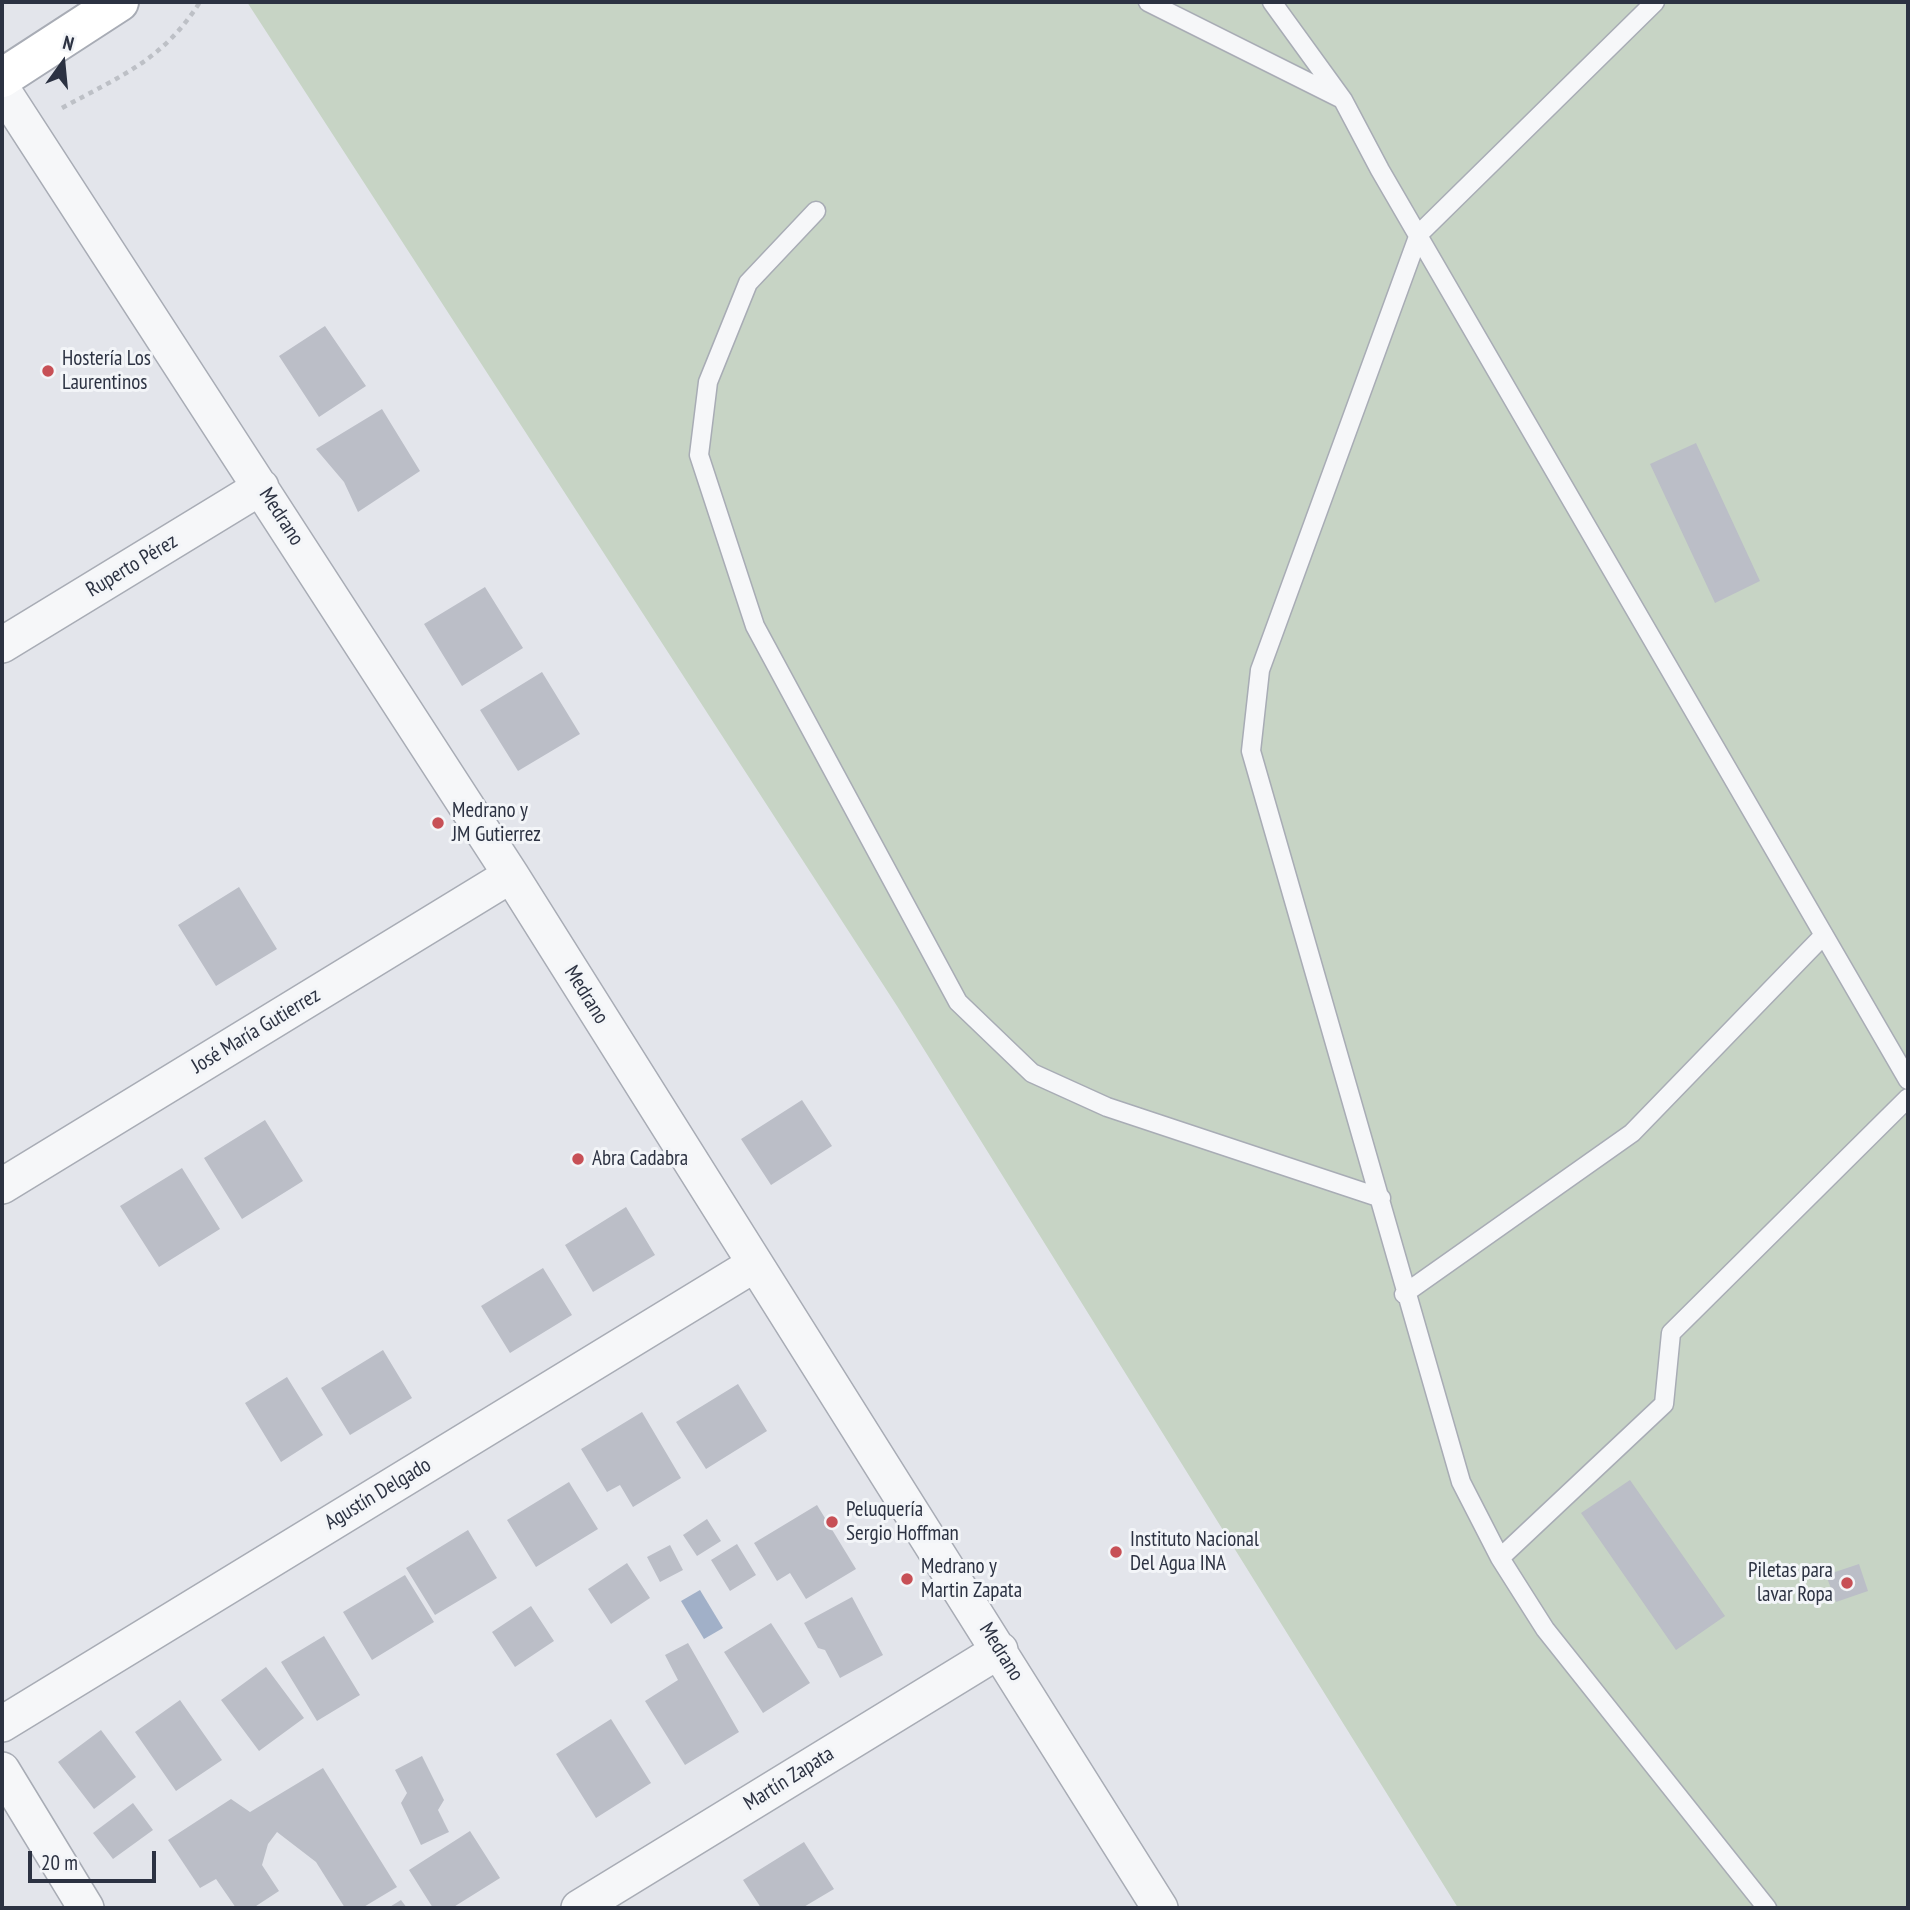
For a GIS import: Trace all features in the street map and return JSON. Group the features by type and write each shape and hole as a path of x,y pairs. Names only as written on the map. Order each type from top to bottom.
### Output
{"main road":[{"path":"2,78 118,2"}],"street":[{"name":"Medrano","path":"2,89 511,875 1160,1908"},
{"name":"Ruperto Pérez","path":"2,645 261,487"},
{"name":"José María Gutierrez","path":"2,1186 511,875"},
{"name":"Agustín Delgado","path":"2,1724 755,1264"},
{"name":"Martín Zapata","path":"579,1908 1000,1650"},
{"path":"2,1770 86,1908"}],"lane":[{"path":"1148,2 1343,100"},
{"path":"1272,2 1343,100 1908,1080"},
{"path":"1655,2 1419,234 1261,670 1251,751 1381,1198 1404,1294 1461,1482 1500,1558 1545,1629 1767,1908"},
{"path":"816,211 748,283 708,382 699,455 755,626 958,1002 1032,1073 1107,1107 1381,1198"},
{"path":"1404,1294 1632,1133 1824,935"},
{"path":"1500,1558 1664,1404 1671,1333 1908,1098"}],"path":[{"path":"50,115 153,57 181,31 200,2"}],"green space":[{"path":"247,2 1908,2 1908,1908 1458,1908 897,1006"}],"water":[{"path":"700,1590 723,1628 704,1639 681,1601"}],"building":[{"path":"325,326 366,386 319,417 279,356"},
{"path":"382,409 420,471 358,512 344,482 316,449"},
{"path":"1696,443 1760,581 1715,603 1650,464"},
{"path":"485,587 523,648 462,686 424,624"},
{"path":"542,672 580,734 518,771 480,710"},
{"path":"239,887 277,949 216,986 178,925"},
{"path":"802,1100 832,1146 771,1185 741,1139"},
{"path":"265,1120 303,1181 242,1219 204,1158"},
{"path":"182,1168 220,1229 159,1267 120,1206"},
{"path":"626,1207 655,1255 593,1292 565,1245"},
{"path":"543,1268 572,1315 510,1353 481,1306"},
{"path":"383,1350 412,1398 350,1435 321,1388"},
{"path":"287,1377 323,1435 281,1462 245,1403"},
{"path":"738,1384 767,1431 706,1469 676,1422"},
{"path":"642,1412 681,1478 633,1507 620,1485 607,1492 581,1449"},
{"path":"1630,1480 1725,1616 1676,1650 1581,1513"},
{"path":"569,1482 598,1529 536,1567 507,1520"},
{"path":"817,1505 856,1569 806,1599 790,1573 777,1581 754,1543"},
{"path":"707,1519 721,1541 697,1556 683,1535"},
{"path":"468,1530 497,1578 435,1615 406,1568"},
{"path":"737,1544 756,1575 730,1591 711,1560"},
{"path":"670,1545 683,1570 660,1582 647,1557"},
{"path":"627,1563 650,1598 611,1624 588,1589"},
{"name":"Piletas para lavar Ropa","path":"1859,1564 1868,1591 1836,1602 1826,1575"},
{"path":"405,1575 434,1622 372,1660 343,1612"},
{"path":"852,1597 883,1655 840,1678 825,1650 818,1648 804,1623"},
{"path":"531,1606 554,1641 515,1667 492,1632"},
{"path":"771,1623 810,1683 763,1713 724,1652"},
{"path":"324,1636 360,1695 317,1721 281,1662"},
{"path":"688,1643 739,1732 685,1765 645,1701 678,1680 665,1655"},
{"path":"266,1667 304,1718 259,1751 221,1700"},
{"path":"180,1700 222,1760 176,1791 135,1732"},
{"path":"611,1719 651,1783 596,1818 556,1754"},
{"path":"101,1730 136,1777 94,1809 58,1762"},
{"path":"422,1756 444,1800 438,1810 449,1832 421,1845 401,1803 407,1793 395,1770"},
{"path":"323,1768 397,1887 362,1908 345,1908 316,1862 277,1832 268,1844 262,1865 279,1891 253,1908 236,1908 216,1879 200,1888 168,1840 231,1799 250,1812"},
{"path":"133,1803 153,1830 113,1859 93,1833"},
{"path":"470,1831 500,1878 452,1908 433,1908 409,1870"},
{"path":"804,1842 834,1889 802,1908 761,1908 743,1880"},
{"path":"401,1900 407,1908 388,1908"}],"place":[{"name":"Hostería Los Laurentinos","path":"48,371"},
{"name":"Medrano y JM Gutierrez","path":"438,823"},
{"name":"Abra Cadabra","path":"578,1159"},
{"name":"Peluquería Sergio Hoffman","path":"832,1522"},
{"name":"Instituto Nacional Del Agua INA","path":"1116,1552"},
{"name":"Medrano y Martin Zapata","path":"907,1579"},
{"name":"Piletas para lavar Ropa","path":"1847,1583"}]}
